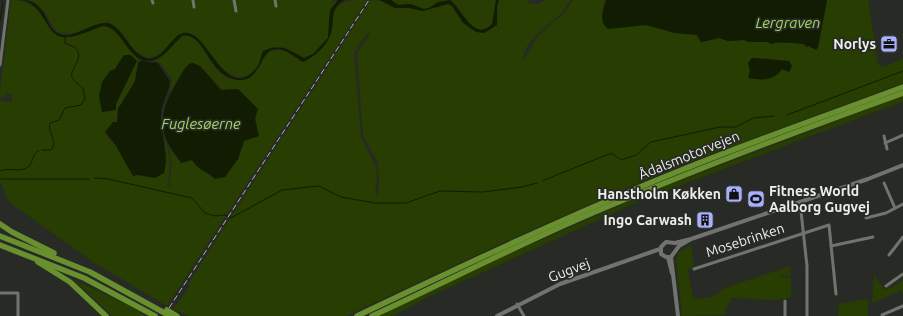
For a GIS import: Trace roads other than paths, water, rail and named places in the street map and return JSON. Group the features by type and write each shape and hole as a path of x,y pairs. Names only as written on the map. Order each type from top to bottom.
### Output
{"highway":[{"name":"Ådalsmotorvejen","path":"358,316 555,223 635,189 746,145 903,87"},
{"name":"Ådalsmotorvejen","path":"372,316 518,246 635,195 711,164 903,93"},
{"path":"0,224 12,232 170,316"},
{"path":"0,236 134,292 177,316"},
{"path":"0,245 47,266 59,274 80,291 106,316"},
{"path":"0,245 79,276 155,316"}],"street":[{"path":"0,65 8,0"},
{"path":"193,0 194,7"},
{"path":"234,0 236,11"},
{"path":"275,0 276,6"},
{"path":"885,143 903,135"},
{"path":"884,136 886,149"},
{"path":"676,250 672,243 691,239 903,166"},
{"path":"884,183 895,208"},
{"path":"800,202 807,266 807,316"},
{"path":"866,218 886,213 903,204"},
{"name":"Mosebrinken","path":"694,269 829,225 831,246"},
{"path":"836,294 831,246 873,237"},
{"path":"889,255 903,237"},
{"path":"669,257 691,239"},
{"name":"Gugvej","path":"497,316 517,304 567,281 661,251 666,242 672,243"},
{"path":"661,251 669,257 678,316"},
{"path":"886,286 903,274"},
{"path":"0,293 18,293 18,316"},
{"path":"785,316 786,301"},
{"path":"517,304 524,316"},
{"path":"882,315 903,306"}],"water":[{"path":"20,0 29,1 40,7 52,28 62,35 74,34 100,24 106,23 112,25 117,28 135,51 146,58 158,56 177,36 182,33 188,33 196,37 218,64 227,73 235,78 245,77 255,70 258,66 263,51 269,49 284,48 304,58 313,54 328,38 330,10 338,0 344,0 336,7 334,11 331,33 327,42 316,54 303,62 285,51 276,49 269,52 251,77 244,80 233,79 225,75 218,69 196,40 189,36 182,36 166,53 158,58 145,61 132,53 116,33 110,28 103,26 68,37 57,35 52,31 34,6 28,2"},
{"path":"379,0 391,0 398,5 411,4 424,9 429,8 438,2 450,0 474,27 480,30 486,29 492,24 496,0 499,0 497,6 497,25 484,33 476,32 463,23 452,6 448,4 423,11 409,8 395,8"},
{"name":"Lergraven","path":"606,0 827,0 818,47 816,50 809,46 806,47 804,44 792,43 771,44 768,42 749,42 744,40 728,41 719,38 701,42 697,35 675,33 646,25 608,29 602,19"},
{"path":"124,55 131,55 137,61 116,104 116,110 102,112 99,96 102,82 110,71 115,69"},
{"path":"752,58 789,61 792,66 789,72 782,69 771,78 748,78 750,71 748,63"},
{"name":"Fuglesøerne","path":"141,61 158,63 170,81 161,114 166,166 164,173 155,178 138,175 133,176 115,144 105,132 113,122 117,122 118,109 135,81 138,63"},
{"name":"Fuglesøerne","path":"193,63 200,66 221,90 238,89 258,109 255,119 259,136 244,141 238,159 225,177 215,179 197,166 192,160 181,163 170,147 165,135 163,115 166,105 174,86 185,68 189,64"}],"waterway":[{"path":"0,21 3,2"},
{"path":"42,150 51,150 53,147 54,143 50,130 50,123 59,120 65,108 81,105 85,99 83,88 72,77 79,54 74,47 65,43 65,37"},
{"path":"787,115 903,71"},
{"path":"542,181 609,154 613,154 621,160 636,155 651,142 720,127 736,127 753,118 774,116"},
{"path":"0,171 25,169 30,165 34,154 38,151"},
{"path":"94,178 108,179 192,198 205,213 215,216 225,215 231,218 282,190 319,186 341,197 375,203 406,203 440,191 483,192 522,187 537,183"},
{"path":"0,179 89,179"}],"railway":[{"path":"169,308 369,0"}],"place":[{"name":"Norlys","path":"889,44"},
{"name":"Hanstholm Køkken","path":"734,194"},
{"name":"Fitness World Aalborg Gugvej","path":"756,199"},
{"name":"Ingo Carwash","path":"705,220"}]}
